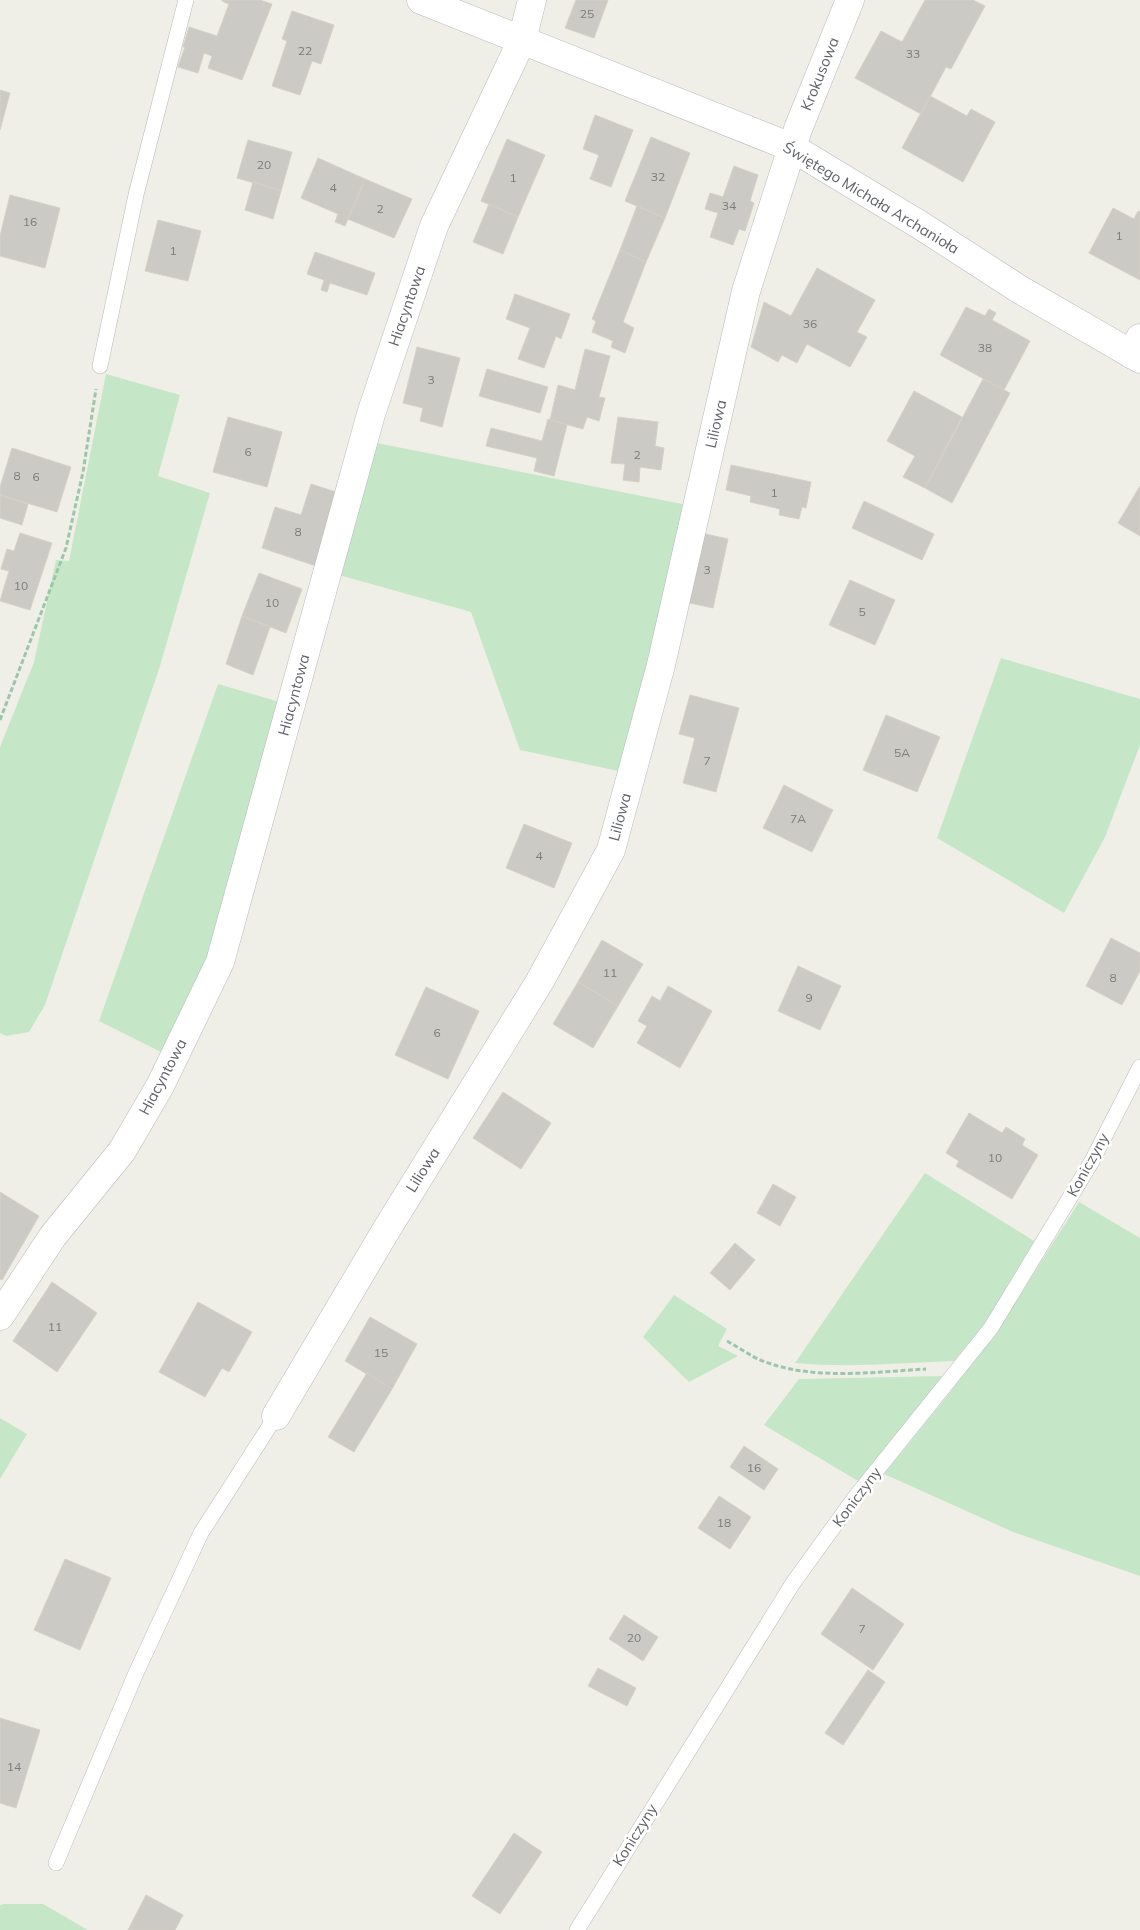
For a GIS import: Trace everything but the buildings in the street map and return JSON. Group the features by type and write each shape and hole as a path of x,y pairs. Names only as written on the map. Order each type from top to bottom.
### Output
{"street":[{"name":"Świętego Michała Archanioła","path":"421,0 791,147 912,220 1019,289 1137,350"},
{"name":"Hiacyntowa","path":"0,1316 53,1236 122,1151 160,1086 220,962 371,414 434,226 522,40 532,0"},
{"name":"Krokusowa","path":"791,147 850,0"},
{"name":"Liliowa","path":"276,1416 388,1227 540,981 611,850 661,664 746,291 791,147"}],"lane":[{"path":"100,366 136,195 186,0"},
{"name":"Koniczyny","path":"577,1930 793,1583 856,1496 991,1328 1092,1161 1140,1067"},
{"path":"56,1863 136,1674 201,1533 276,1416"}],"path":[{"path":"0,720 66,548 83,472 100,366"},
{"path":"727,1341 760,1360 804,1372 959,1368"}],"green space":[{"path":"106,374 180,395 158,476 210,493 160,666 45,1005 29,1032 6,1036 0,1033 0,747 34,662 56,560 69,561"},
{"path":"377,443 687,505 623,772 520,750 471,612 339,575"},
{"path":"1001,658 1140,699 1140,745 1105,837 1064,913 937,838"},
{"path":"218,684 283,703 214,961 167,1055 99,1021"},
{"path":"925,1173 1034,1241 986,1322 954,1361 855,1365 795,1363"},
{"path":"1079,1202 1140,1238 1140,1576 1013,1532 884,1474 952,1390 1004,1320"},
{"path":"674,1295 727,1329 718,1346 738,1356 689,1382 643,1337"},
{"path":"944,1376 858,1481 764,1425 799,1379"},
{"path":"0,1418 27,1434 0,1479"},
{"path":"43,1904 88,1930 0,1930 0,1905"}]}
